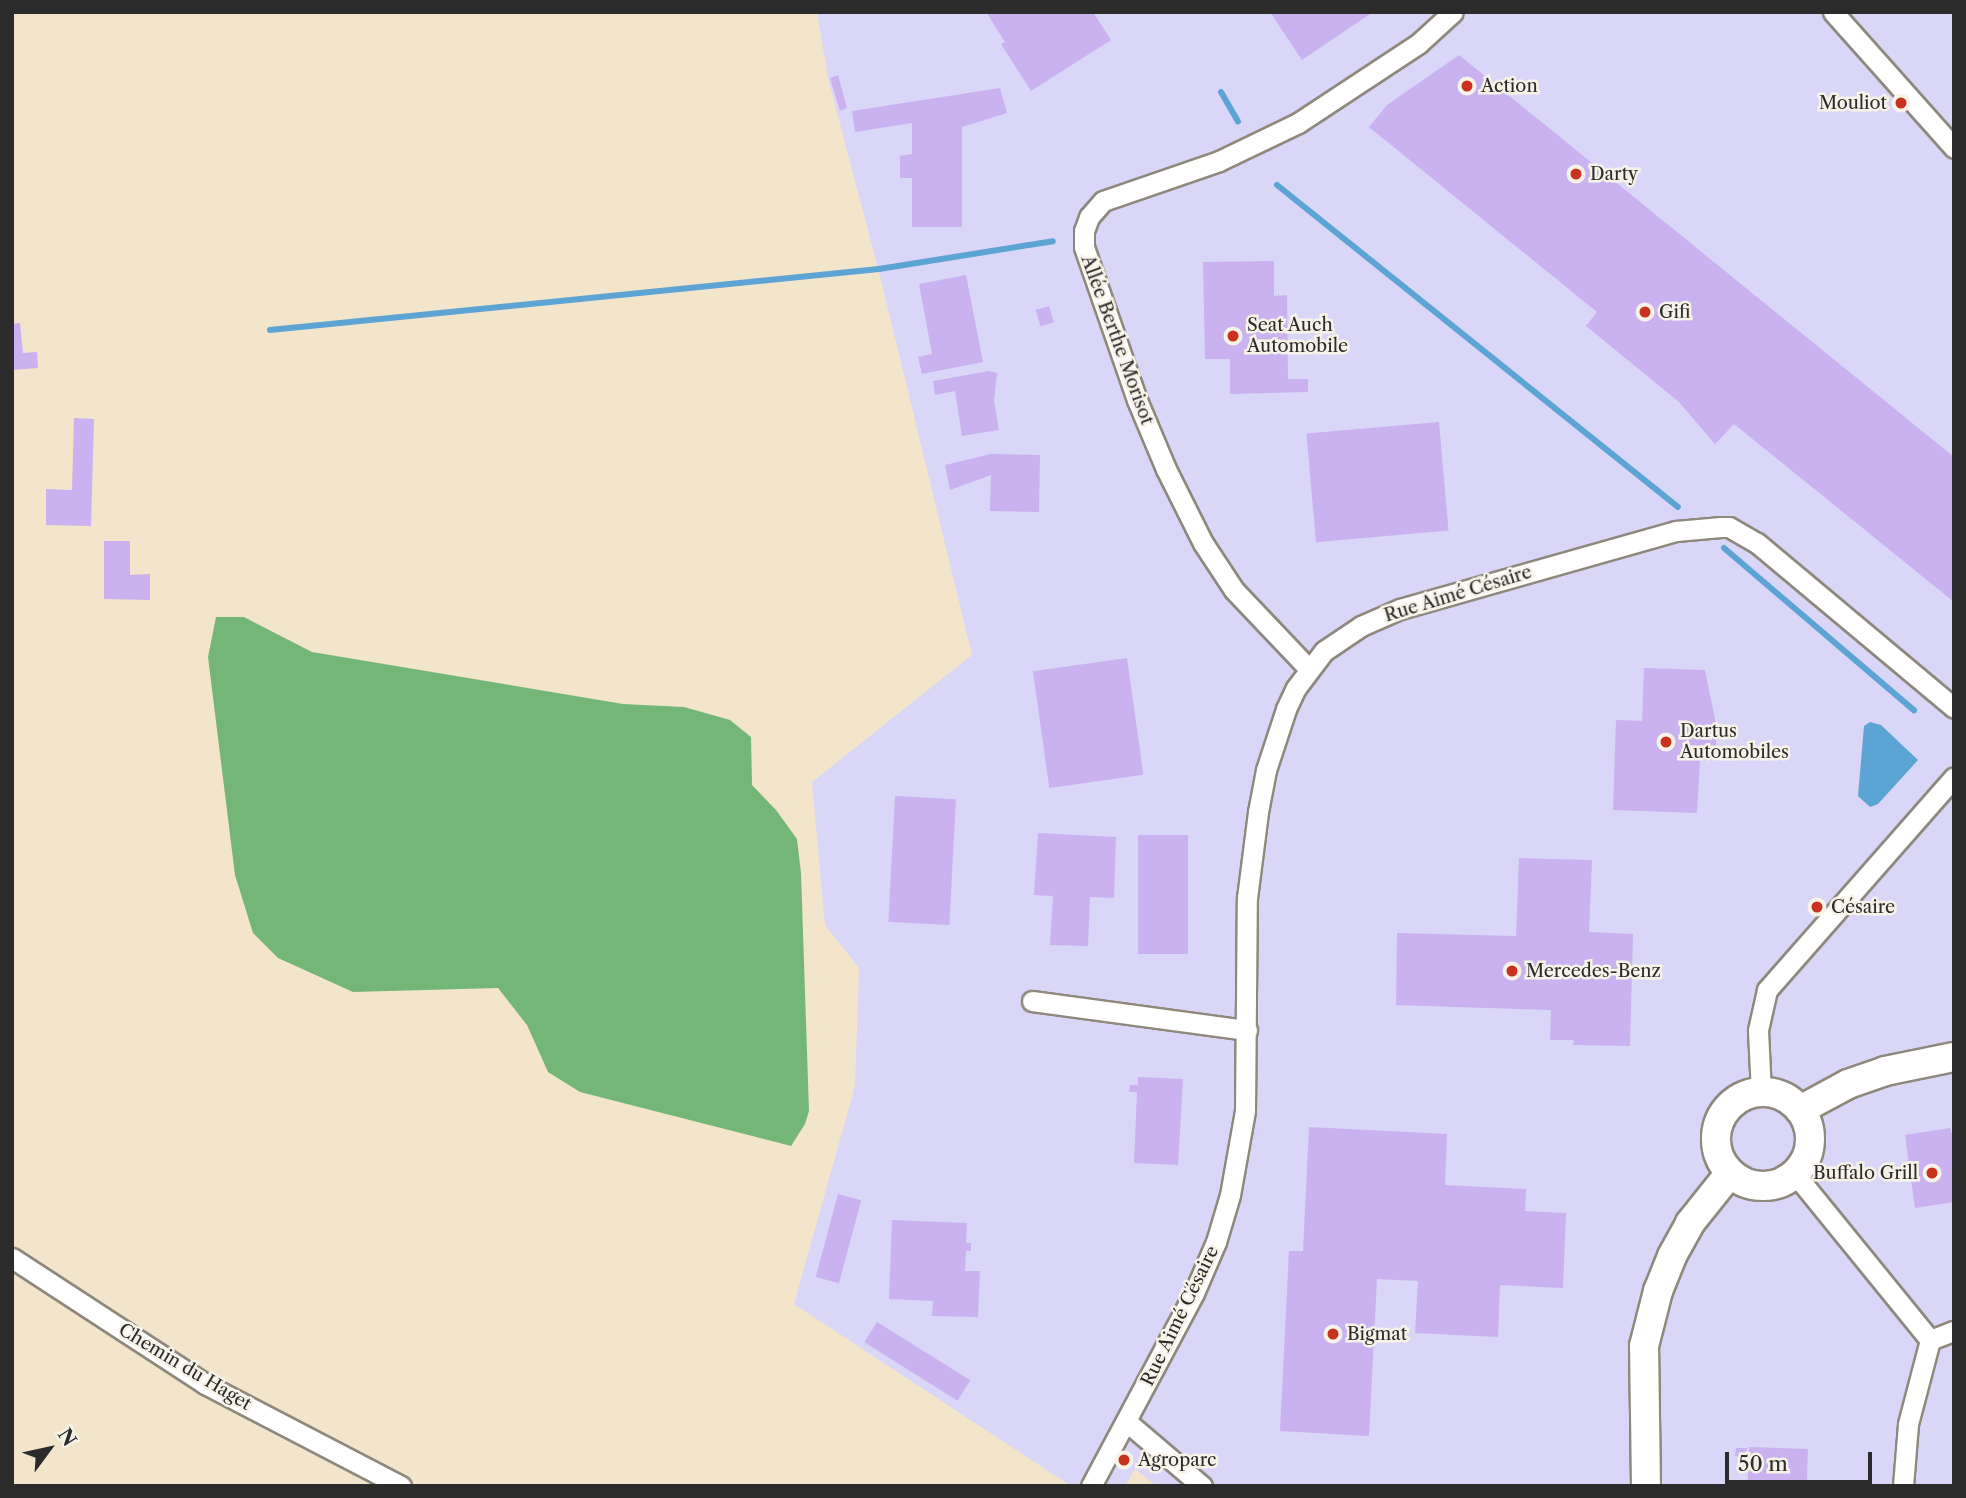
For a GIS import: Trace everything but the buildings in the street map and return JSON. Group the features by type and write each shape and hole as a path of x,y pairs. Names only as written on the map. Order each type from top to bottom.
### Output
{"street":[{"name":"Allée Berthe Morisot","path":"1309,669 1234,590 1203,543 1166,469 1137,400 1083,247 1084,231 1089,217 1103,201 1219,161 1298,123 1419,44 1452,12"},
{"path":"1833,12 1954,148"},
{"name":"Rue Aimé Césaire","path":"1091,1486 1194,1293 1227,1207 1245,1111 1247,898 1266,770 1286,709 1309,669 1341,638 1401,609 1676,531 1729,527 1757,543 1954,708"},
{"path":"1761,1091 1758,1030 1767,990 1954,777"},
{"path":"1032,1001 1247,1030"},
{"path":"1800,1110 1848,1084 1885,1071 1954,1057"},
{"path":"1761,1091 1783,1096 1800,1110 1806,1120 1810,1143 1808,1154 1795,1174 1778,1184 1757,1186 1730,1173 1723,1164 1716,1143 1719,1122 1731,1104 1740,1097 1761,1091"},
{"path":"1646,1486 1644,1346 1658,1292 1672,1256 1690,1223 1730,1173"},
{"path":"1795,1174 1930,1340"},
{"name":"Chemin du Haget","path":"12,1258 205,1384 401,1486"},
{"path":"1930,1340 1954,1331"},
{"path":"1903,1486 1908,1424 1930,1340"},
{"path":"1127,1422 1202,1486"}],"shaded area":[{"path":"817,12 1954,12 1954,1486 1157,1486 1135,1469 1125,1486 1071,1486 794,1304 855,1086 859,968 825,925 812,782 972,655 881,280 828,78"}],"green space":[{"path":"216,617 244,617 312,652 623,704 684,707 730,720 751,737 752,785 776,810 797,839 801,873 809,1111 805,1124 791,1146 580,1092 548,1072 527,1025 498,988 353,992 278,958 253,933 235,875 208,657"}],"water":[{"path":"1870,722 1881,725 1918,760 1878,804 1870,807 1858,796 1864,726"}],"waterway":[{"path":"1221,92 1238,121"},
{"path":"1277,185 1678,507"},
{"path":"270,330 879,269 1053,241"},
{"path":"1724,548 1914,710"}],"place":[{"name":"Action","path":"1467,86"},
{"name":"Mouliot","path":"1901,103"},
{"name":"Darty","path":"1576,174"},
{"name":"Gifi","path":"1645,312"},
{"name":"Seat Auch Automobile","path":"1233,336"},
{"name":"Dartus Automobiles","path":"1666,742"},
{"name":"Césaire","path":"1817,907"},
{"name":"Mercedes-Benz","path":"1512,971"},
{"name":"Buffalo Grill","path":"1932,1173"},
{"name":"Bigmat","path":"1333,1334"},
{"name":"Agroparc","path":"1124,1460"}]}
